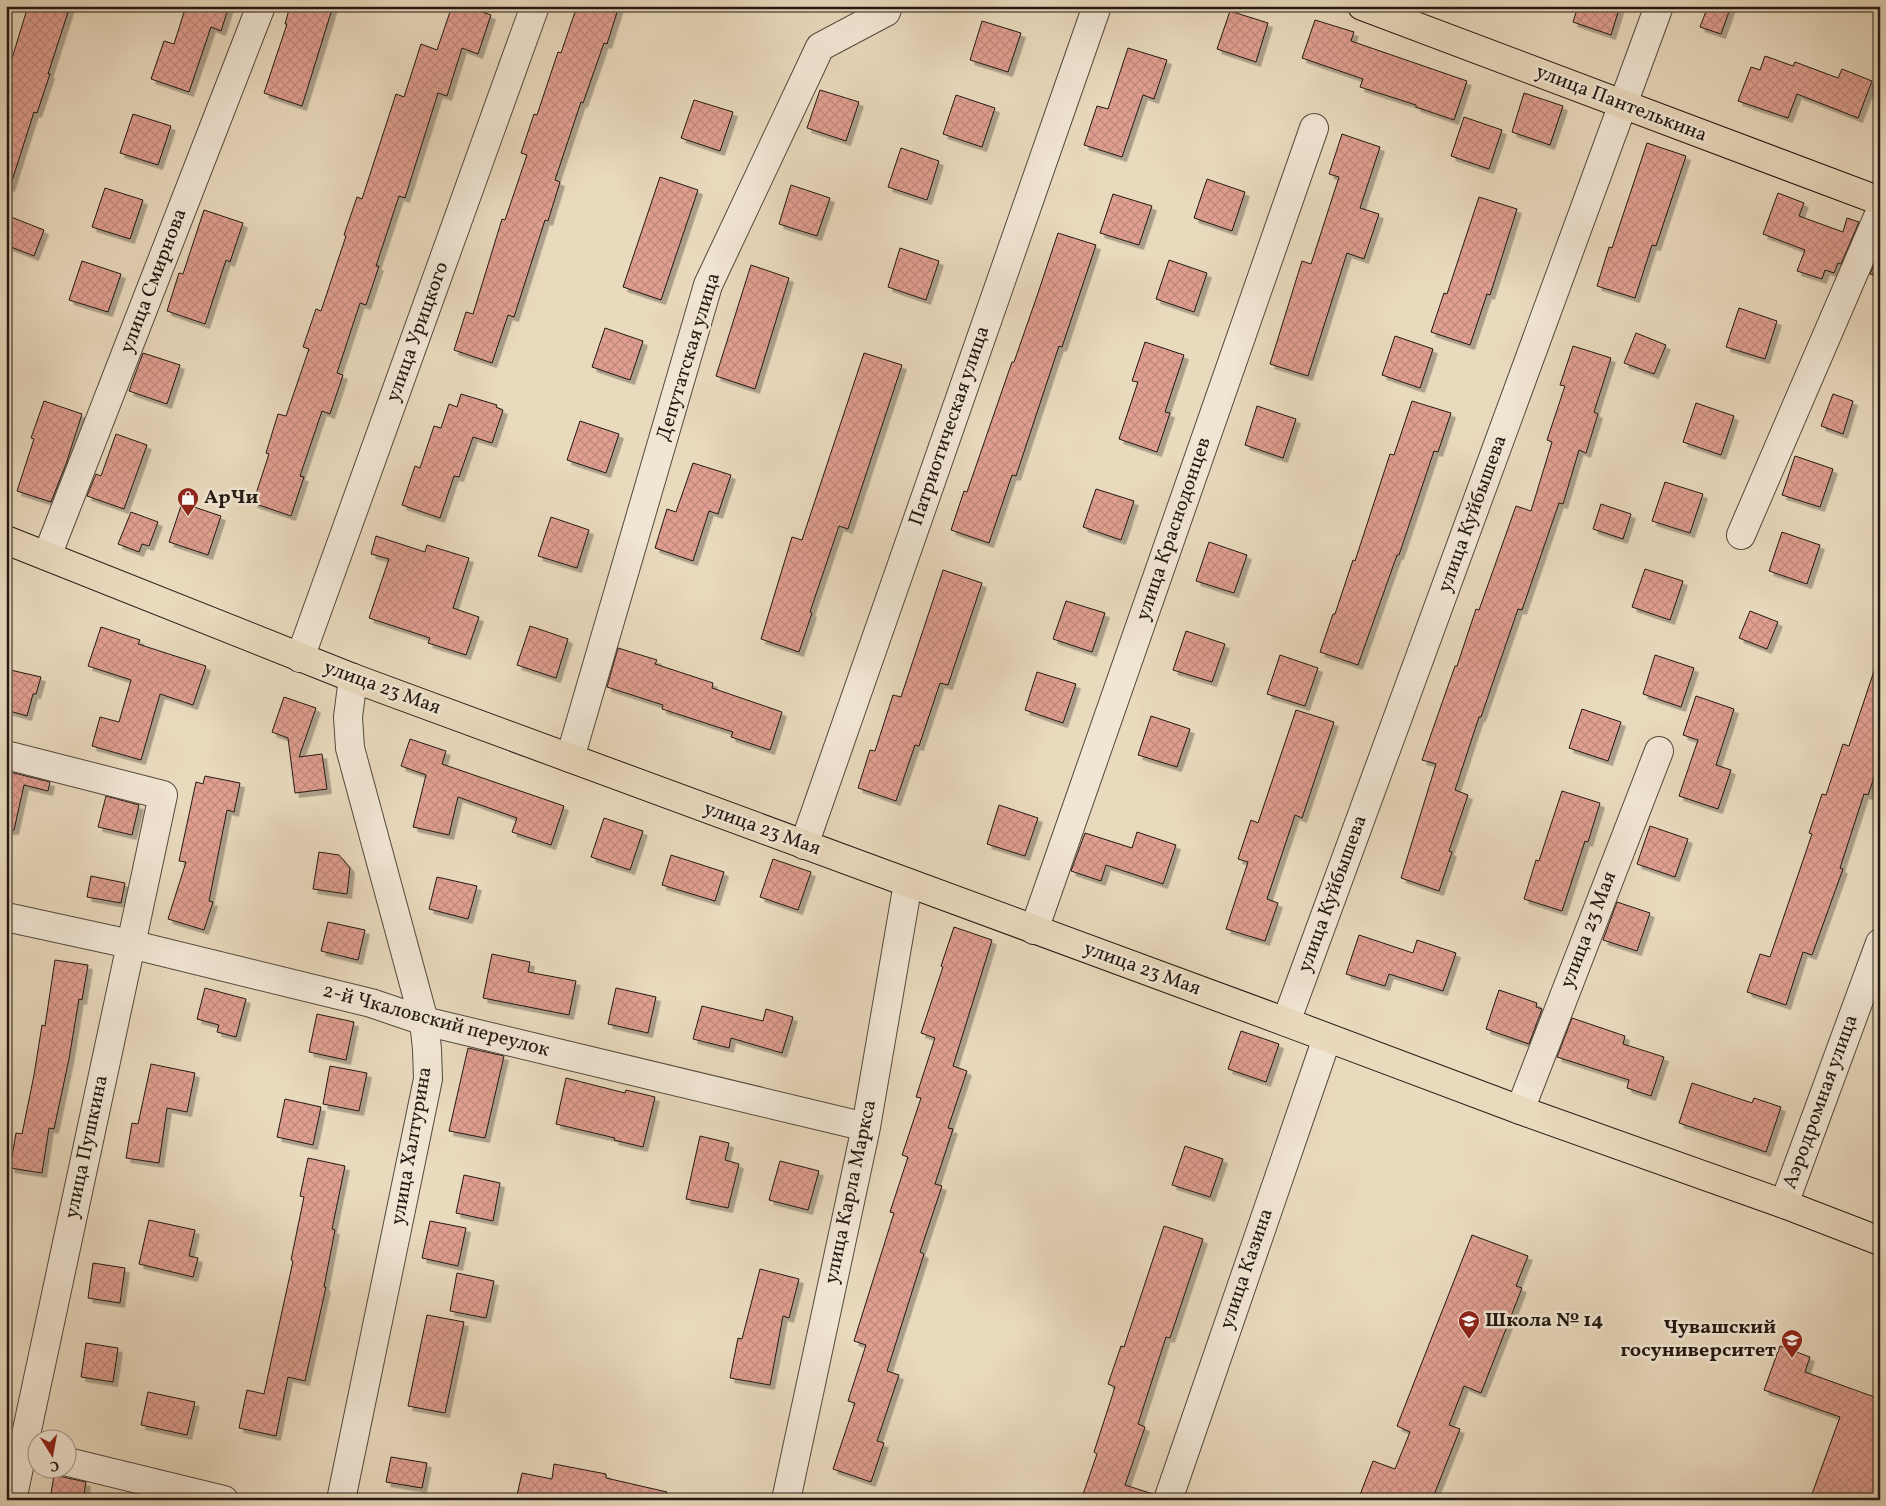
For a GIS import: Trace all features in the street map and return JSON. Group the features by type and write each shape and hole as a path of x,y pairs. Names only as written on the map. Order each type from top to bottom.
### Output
{"main road":[{"name":"улица Пантелькина","path":"1362,6 1880,201"},
{"name":"улица 23 Мая","path":"6,540 353,678 1520,1110 1784,1204 1880,1241"}],"street":[{"name":"улица Смирнова","path":"47,556 261,6"},
{"name":"улица Урицкого","path":"300,658 535,6"},
{"name":"Депутатская улица","path":"570,758 708,285 820,47 886,12 888,6"},
{"name":"Патриотическая улица","path":"804,845 1097,6"},
{"name":"улица Куйбышева","path":"1286,1022 1659,6"},
{"name":"улица Краснодонцев","path":"1034,930 1314,128"},
{"path":"1741,535 1880,212"},
{"name":"улица Халтурина","path":"341,1500 428,1079 424,1021 350,748 348,717 353,678"},
{"name":"улица 23 Мая","path":"1520,1110 1659,751"},
{"name":"улица Пушкина","path":"6,755 163,795 12,1500"},
{"name":"улица Карла Маркса","path":"786,1500 866,1126 908,883"},
{"name":"2-й Чкаловский переулок","path":"6,917 130,944 371,1004 424,1021 866,1126"},
{"name":"Аэродромная улица","path":"1784,1204 1880,943"},
{"name":"улица Казина","path":"1168,1500 1327,1038"},
{"path":"78,1464 224,1500"}],"building":[{"path":"28,6 70,6 37,113 34,112 10,187 6,187 6,78"},
{"path":"186,6 229,6 221,31 211,27 189,92 151,79 164,41 174,44"},
{"path":"290,6 333,6 302,106 264,93 287,24 285,24"},
{"path":"452,6 464,6 491,15 478,54 462,48 447,96 438,93 405,198 399,196 376,266 379,266 366,305 360,303 337,373 343,375 330,414 322,411 300,476 304,477 291,516 253,503 269,454 266,453 278,414 286,416 309,349 303,347 316,309 321,311 357,197 362,199 396,94 404,97 421,44 437,50"},
{"path":"577,6 619,6 607,44 604,43 583,103 581,102 555,180 560,182 548,221 545,220 514,317 508,315 492,363 454,350 466,312 473,314 502,219 505,220 527,155 521,153 534,114 537,115 558,52 561,53"},
{"path":"1578,6 1620,6 1611,35 1573,22"},
{"path":"1708,6 1731,6 1721,34 1700,27"},
{"path":"1230,11 1268,23 1256,62 1217,49"},
{"path":"1315,20 1354,32 1351,41 1467,81 1454,120 1416,107 1416,105 1360,87 1363,79 1302,58"},
{"path":"982,21 1021,33 1008,72 970,60"},
{"path":"1128,48 1167,60 1154,99 1143,95 1122,157 1084,145 1097,106 1108,109"},
{"path":"1765,56 1793,66 1795,62 1838,78 1842,69 1872,81 1858,118 1797,94 1788,118 1738,101 1751,67 1760,70"},
{"path":"820,90 859,102 846,141 807,128"},
{"path":"1524,93 1563,106 1550,145 1512,132"},
{"path":"956,95 995,108 982,147 943,134"},
{"path":"694,100 733,112 720,151 681,138"},
{"path":"133,114 171,126 158,165 120,153"},
{"path":"1464,117 1502,130 1489,169 1451,156"},
{"path":"1342,134 1380,147 1360,208 1379,214 1364,259 1347,253 1308,376 1270,364 1302,261 1311,264 1339,177 1329,174"},
{"path":"1647,143 1686,156 1656,246 1652,245 1635,298 1597,286 1609,247 1612,248"},
{"path":"901,148 939,161 927,200 888,187"},
{"path":"660,177 698,190 661,300 623,287"},
{"path":"1207,179 1245,192 1232,231 1194,218"},
{"path":"791,185 830,198 817,236 779,224"},
{"path":"105,188 143,200 130,239 92,227"},
{"path":"1778,193 1804,203 1799,216 1843,232 1847,218 1859,222 1841,264 1838,263 1834,273 1825,270 1822,279 1797,271 1805,250 1763,234"},
{"path":"1113,194 1152,206 1139,245 1100,233"},
{"path":"1479,197 1517,209 1490,295 1487,294 1470,345 1431,332 1444,293 1447,294"},
{"path":"204,210 243,223 230,262 226,260 205,324 167,311 179,273 183,274"},
{"path":"11,217 44,230 34,256 6,245 6,231"},
{"path":"1058,233 1096,245 1062,347 1059,346 1016,476 1012,475 989,543 951,530 964,491 967,492 1012,362 1014,362"},
{"path":"900,248 939,261 926,300 888,287"},
{"path":"1880,252 1880,277 1870,274"},
{"path":"1169,260 1207,273 1194,312 1156,299"},
{"path":"82,261 121,274 108,312 69,300"},
{"path":"751,265 789,278 755,389 716,376"},
{"path":"1739,308 1777,321 1765,359 1726,347"},
{"path":"605,328 643,341 630,380 592,367"},
{"path":"1636,333 1666,345 1654,374 1624,363"},
{"path":"1395,336 1433,349 1420,388 1382,375"},
{"path":"1145,342 1184,355 1165,412 1170,413 1157,452 1119,439 1138,382 1132,381"},
{"path":"1573,346 1611,358 1594,412 1598,414 1586,453 1579,450 1563,504 1559,503 1522,610 1518,609 1481,717 1479,717 1455,790 1468,795 1449,851 1452,852 1439,891 1401,878 1436,764 1422,760 1476,609 1479,610 1516,506 1531,511 1552,442 1547,440 1565,386 1560,385"},
{"path":"143,353 180,365 167,404 129,391"},
{"path":"864,353 902,365 848,529 839,526 810,612 812,613 799,652 761,639 792,537 802,540"},
{"path":"461,394 497,405 496,407 503,410 492,443 473,437 459,477 454,476 440,518 402,505 415,466 420,468 434,426 441,428 449,404 457,407"},
{"path":"1833,394 1853,401 1843,434 1821,426"},
{"path":"44,401 82,414 66,464 51,502 17,491 34,439 31,438"},
{"path":"1412,401 1451,413 1438,452 1434,451 1399,555 1397,555 1358,665 1320,652 1353,560 1355,561 1390,454 1394,455"},
{"path":"1696,403 1734,416 1721,455 1683,442"},
{"path":"1257,406 1296,419 1283,458 1245,445"},
{"path":"580,421 619,434 606,473 567,460"},
{"path":"116,434 147,445 124,509 87,496 96,474 101,476"},
{"path":"1795,456 1833,469 1820,507 1782,495"},
{"path":"693,463 731,475 718,514 709,511 693,561 655,548 667,509 676,512"},
{"path":"1665,482 1703,494 1690,533 1652,521"},
{"path":"1096,489 1134,501 1121,540 1083,527"},
{"path":"182,503 221,516 208,555 169,542"},
{"path":"1601,504 1631,514 1623,539 1593,529"},
{"path":"131,512 158,522 149,546 142,544 139,552 118,544"},
{"path":"551,517 589,530 577,568 538,556"},
{"path":"1782,532 1820,545 1807,584 1769,571"},
{"path":"376,536 425,552 427,545 469,558 453,608 479,617 466,655 428,643 430,638 369,618 389,559 371,554"},
{"path":"1209,542 1247,555 1234,593 1196,581"},
{"path":"1645,569 1683,581 1670,620 1632,607"},
{"path":"943,570 982,583 948,685 940,683 919,746 915,745 896,801 858,788 870,750 875,751 893,695 901,697"},
{"path":"1066,601 1105,613 1092,652 1053,639"},
{"path":"1750,611 1778,622 1767,649 1739,638"},
{"path":"530,626 568,639 556,678 517,665"},
{"path":"101,627 140,640 138,644 206,666 193,705 160,694 141,760 92,746 100,717 119,722 131,680 88,666"},
{"path":"1186,631 1225,644 1212,682 1173,670"},
{"path":"618,648 657,660 655,664 713,683 712,688 782,712 770,750 731,737 733,732 662,709 663,705 607,687"},
{"path":"1280,655 1318,668 1305,706 1267,694"},
{"path":"1655,655 1694,668 1681,707 1643,694"},
{"path":"1876,665 1880,665 1880,760 1868,795 1864,794 1840,868 1843,869 1812,955 1803,952 1786,1005 1747,992 1760,954 1770,957 1812,834 1809,833 1822,794 1826,795 1843,744 1849,746"},
{"path":"6,669 41,677 36,694 33,694 27,716 6,710"},
{"path":"1037,672 1076,684 1063,723 1025,710"},
{"path":"1696,696 1734,709 1716,765 1731,770 1718,809 1679,796 1698,740 1683,735"},
{"path":"284,697 316,708 299,757 322,754 327,789 295,793 288,738 272,732"},
{"path":"1582,709 1621,722 1608,761 1569,748"},
{"path":"1296,710 1334,722 1302,818 1295,815 1267,899 1278,903 1265,941 1226,929 1248,862 1238,859 1251,820 1258,823"},
{"path":"1151,716 1190,729 1177,767 1138,755"},
{"path":"410,739 446,751 442,764 564,806 551,845 512,832 517,818 458,797 449,835 413,827 426,775 401,766"},
{"path":"6,771 50,782 48,791 24,785 14,830 6,830"},
{"path":"205,776 240,783 234,812 227,810 209,901 213,902 204,930 168,919 186,862 179,861 196,782 203,784"},
{"path":"1562,791 1600,803 1588,842 1585,841 1562,911 1524,899 1536,860 1539,861"},
{"path":"106,796 139,805 132,835 98,827"},
{"path":"999,805 1038,818 1025,856 987,844"},
{"path":"604,818 643,831 630,870 591,857"},
{"path":"1650,826 1688,839 1675,877 1637,864"},
{"path":"1137,832 1176,845 1163,884 1106,865 1101,881 1071,871 1085,833 1132,848"},
{"path":"319,852 339,855 350,868 347,894 313,889"},
{"path":"671,855 724,872 715,901 662,885"},
{"path":"773,859 811,872 798,910 760,897"},
{"path":"91,876 125,883 121,903 87,897"},
{"path":"437,877 477,886 468,919 429,909"},
{"path":"1617,902 1650,913 1637,951 1603,940"},
{"path":"328,922 365,930 358,960 321,951"},
{"path":"954,927 992,940 953,1066 967,1071 948,1128 953,1129 935,1184 942,1186 920,1252 924,1254 887,1371 899,1375 877,1441 884,1443 871,1482 833,1469 855,1403 848,1401 866,1345 854,1341 894,1213 890,1212 908,1157 902,1155 921,1098 916,1097 935,1038 921,1033"},
{"path":"1359,935 1413,953 1417,940 1456,953 1443,991 1389,974 1385,986 1346,974"},
{"path":"492,954 530,962 528,972 576,981 569,1015 483,998"},
{"path":"55,960 88,965 82,1000 79,999 69,1059 54,1129 49,1128 42,1173 10,1168 16,1133 22,1134 42,1025 45,1026"},
{"path":"205,988 246,999 236,1037 217,1032 219,1025 197,1019"},
{"path":"616,988 656,997 648,1033 608,1024"},
{"path":"1499,990 1537,1003 1536,1007 1542,1009 1529,1044 1486,1029"},
{"path":"702,1006 763,1021 766,1009 793,1017 782,1053 731,1038 729,1048 693,1039"},
{"path":"317,1014 354,1022 346,1060 309,1052"},
{"path":"1572,1018 1625,1036 1623,1044 1664,1057 1651,1096 1627,1088 1629,1080 1557,1057"},
{"path":"1241,1031 1279,1044 1266,1082 1228,1069"},
{"path":"468,1048 504,1056 485,1138 449,1131"},
{"path":"151,1064 195,1073 187,1112 167,1108 159,1163 126,1158 132,1123 138,1124"},
{"path":"330,1066 367,1073 359,1111 323,1104"},
{"path":"566,1078 625,1093 626,1090 655,1097 643,1147 614,1140 615,1138 556,1124"},
{"path":"1692,1083 1752,1103 1754,1098 1781,1107 1766,1152 1679,1123"},
{"path":"285,1099 321,1107 313,1145 277,1137"},
{"path":"700,1136 729,1143 725,1160 739,1164 728,1208 686,1199"},
{"path":"1185,1146 1223,1159 1210,1197 1172,1185"},
{"path":"308,1158 345,1166 332,1229 335,1230 324,1287 326,1287 305,1381 288,1377 276,1436 239,1428 247,1390 264,1394 293,1261 291,1260 304,1197 300,1196"},
{"path":"780,1161 819,1171 808,1210 769,1200"},
{"path":"464,1175 500,1183 493,1221 456,1213"},
{"path":"149,1220 195,1230 189,1256 198,1258 193,1277 139,1264"},
{"path":"430,1221 466,1228 458,1266 422,1258"},
{"path":"1164,1226 1203,1239 1170,1338 1166,1337 1138,1424 1145,1427 1125,1485 1153,1494 1153,1500 1081,1500 1097,1454 1094,1452 1115,1387 1108,1384 1121,1346 1124,1347"},
{"path":"1472,1235 1528,1256 1516,1286 1522,1288 1481,1393 1464,1386 1449,1425 1460,1429 1432,1500 1358,1500 1373,1461 1395,1469 1410,1432 1397,1426"},
{"path":"93,1263 125,1268 120,1303 88,1298"},
{"path":"760,1269 799,1279 789,1318 783,1316 770,1385 730,1378 738,1338 742,1339"},
{"path":"457,1273 494,1281 486,1318 450,1311"},
{"path":"427,1315 464,1322 445,1413 408,1406"},
{"path":"86,1343 118,1348 113,1382 81,1377"},
{"path":"1780,1346 1810,1357 1805,1372 1880,1399 1880,1500 1828,1500 1812,1494 1840,1417 1764,1390"},
{"path":"148,1392 195,1402 187,1435 141,1425"},
{"path":"391,1457 427,1463 422,1488 386,1482"},
{"path":"554,1464 606,1474 606,1478 667,1492 666,1500 516,1500 522,1473 552,1479"},
{"path":"54,1478 68,1478 86,1482 83,1500 50,1500"}],"place":[{"name":"АрЧи","path":"188,517"},
{"name":"Школа № 14","path":"1469,1340"},
{"name":"Чувашский госуниверситет","path":"1792,1359"}]}
